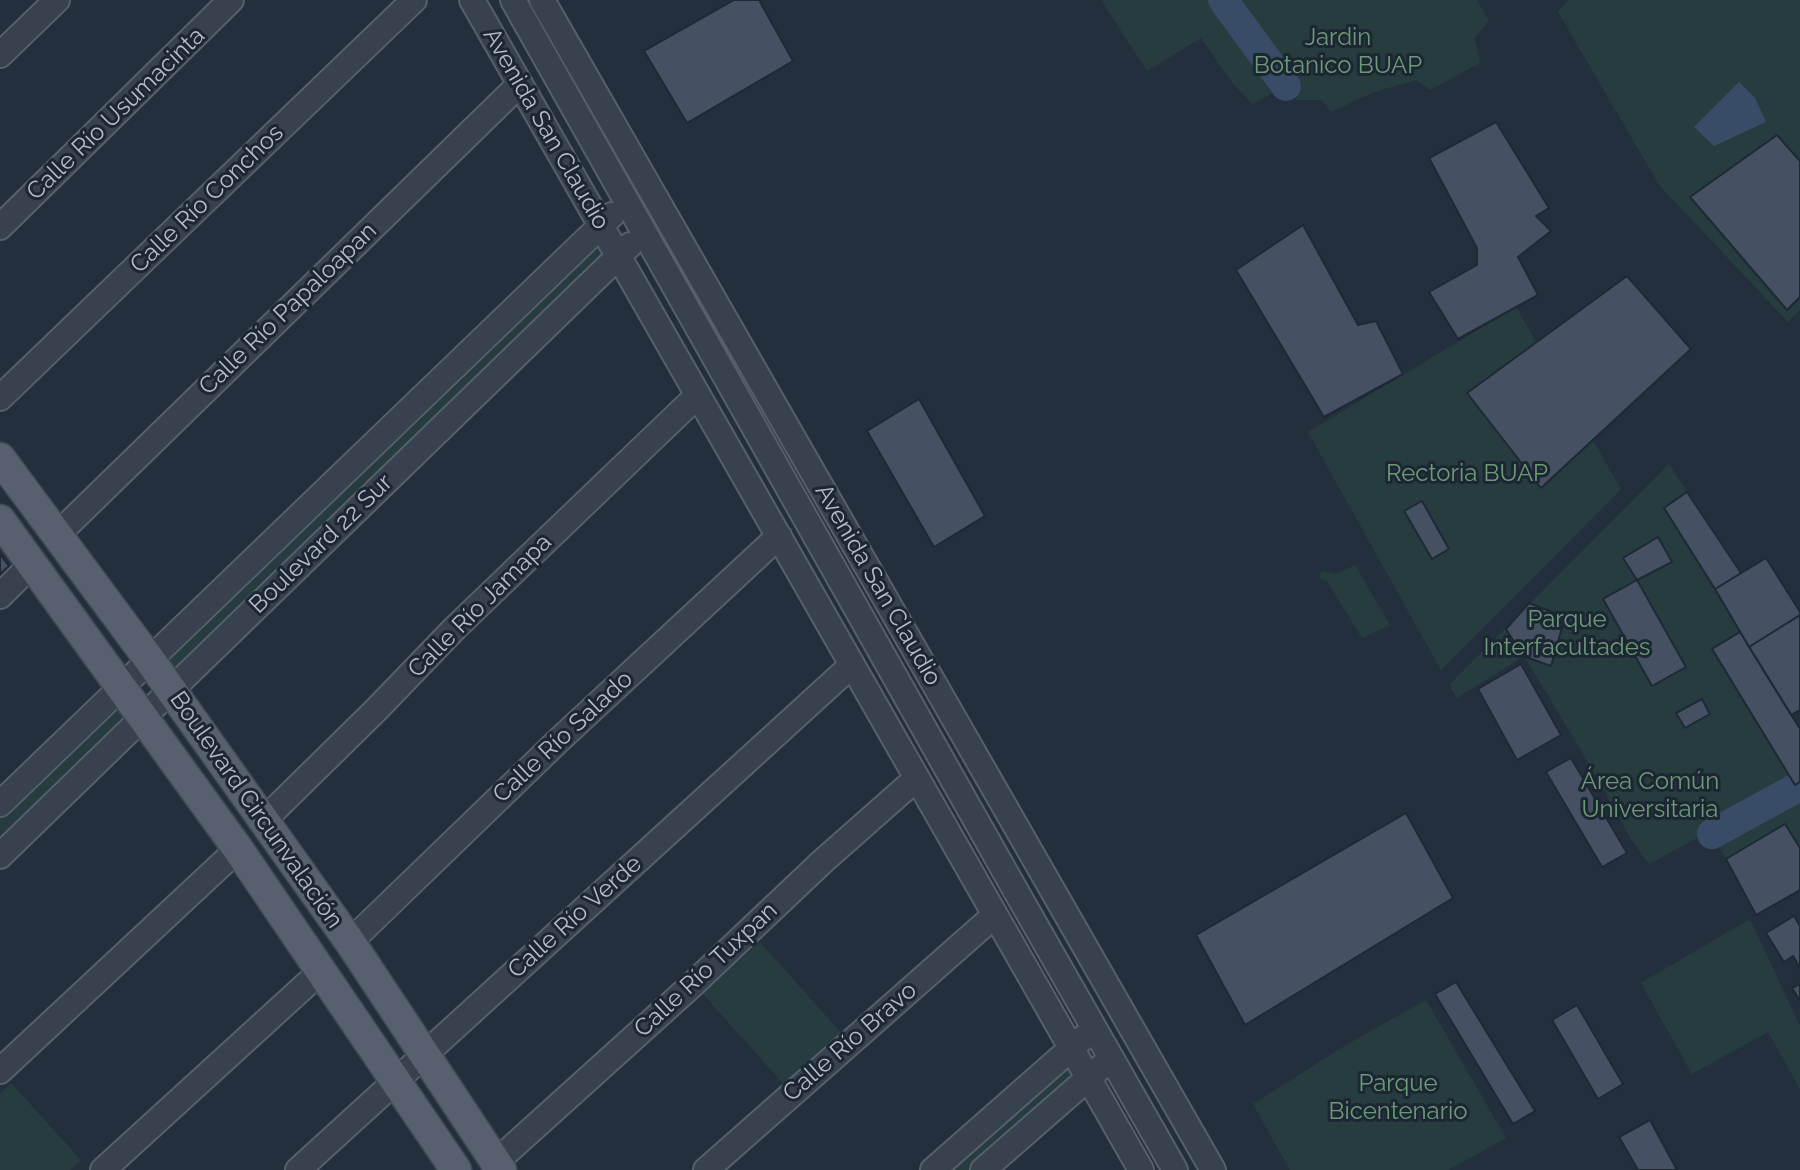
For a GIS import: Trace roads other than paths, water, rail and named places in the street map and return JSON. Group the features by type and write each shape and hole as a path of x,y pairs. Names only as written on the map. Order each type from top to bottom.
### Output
{"main road":[{"name":"Boulevard Circunvalación","path":"0,458 149,659 350,942 498,1166"},
{"name":"Boulevard Circunvalación","path":"0,520 238,849 456,1170"}],"street":[{"path":"0,55 57,0"},
{"name":"Calle Río Usumacinta","path":"0,227 231,0"},
{"name":"Calle Río Conchos","path":"0,398 414,0"},
{"name":"Avenida San Claudio","path":"472,0 512,91 601,225 1141,1170"},
{"name":"Avenida San Claudio","path":"513,0 1175,1170"},
{"name":"Avenida San Claudio","path":"542,0 1213,1170"},
{"name":"Calle Río Papaloapan","path":"57,535 512,91"},
{"name":"Boulevard 22 Sur","path":"0,804 626,202"},
{"name":"Boulevard 22 Sur","path":"0,856 643,232"},
{"path":"480,341 504,367"},
{"name":"Calle Río Jamapa","path":"264,820 377,709 454,628 698,395"},
{"path":"802,512 845,526"},
{"name":"Calle Río Salado","path":"350,942 558,741 779,536"},
{"path":"0,596 32,564"},
{"name":"Calle Río Verde","path":"298,1170 852,665"},
{"name":"Calle Río Tuxpan","path":"498,1166 823,861 917,778"},
{"path":"0,1071 238,849"},
{"name":"Calle Río Bravo","path":"706,1170 995,915"},
{"path":"103,1170 320,972"},
{"path":"933,1170 1094,1029"},
{"path":"983,1170 1111,1058"}],"water":[{"path":"1739,82 1755,98 1766,122 1714,146 1694,127"}],"waterway":[{"path":"1223,0 1286,86"},
{"path":"1712,834 1800,786"}],"park label":[{"name":"Jardin Botanico BUAP","path":"1338,52"},
{"name":"Rectoria BUAP","path":"1467,474"},
{"name":"Parque Interfacultades","path":"1567,634"},
{"name":"Área Común Universitaria","path":"1650,796"},
{"name":"Parque Bicentenario","path":"1398,1098"}]}
